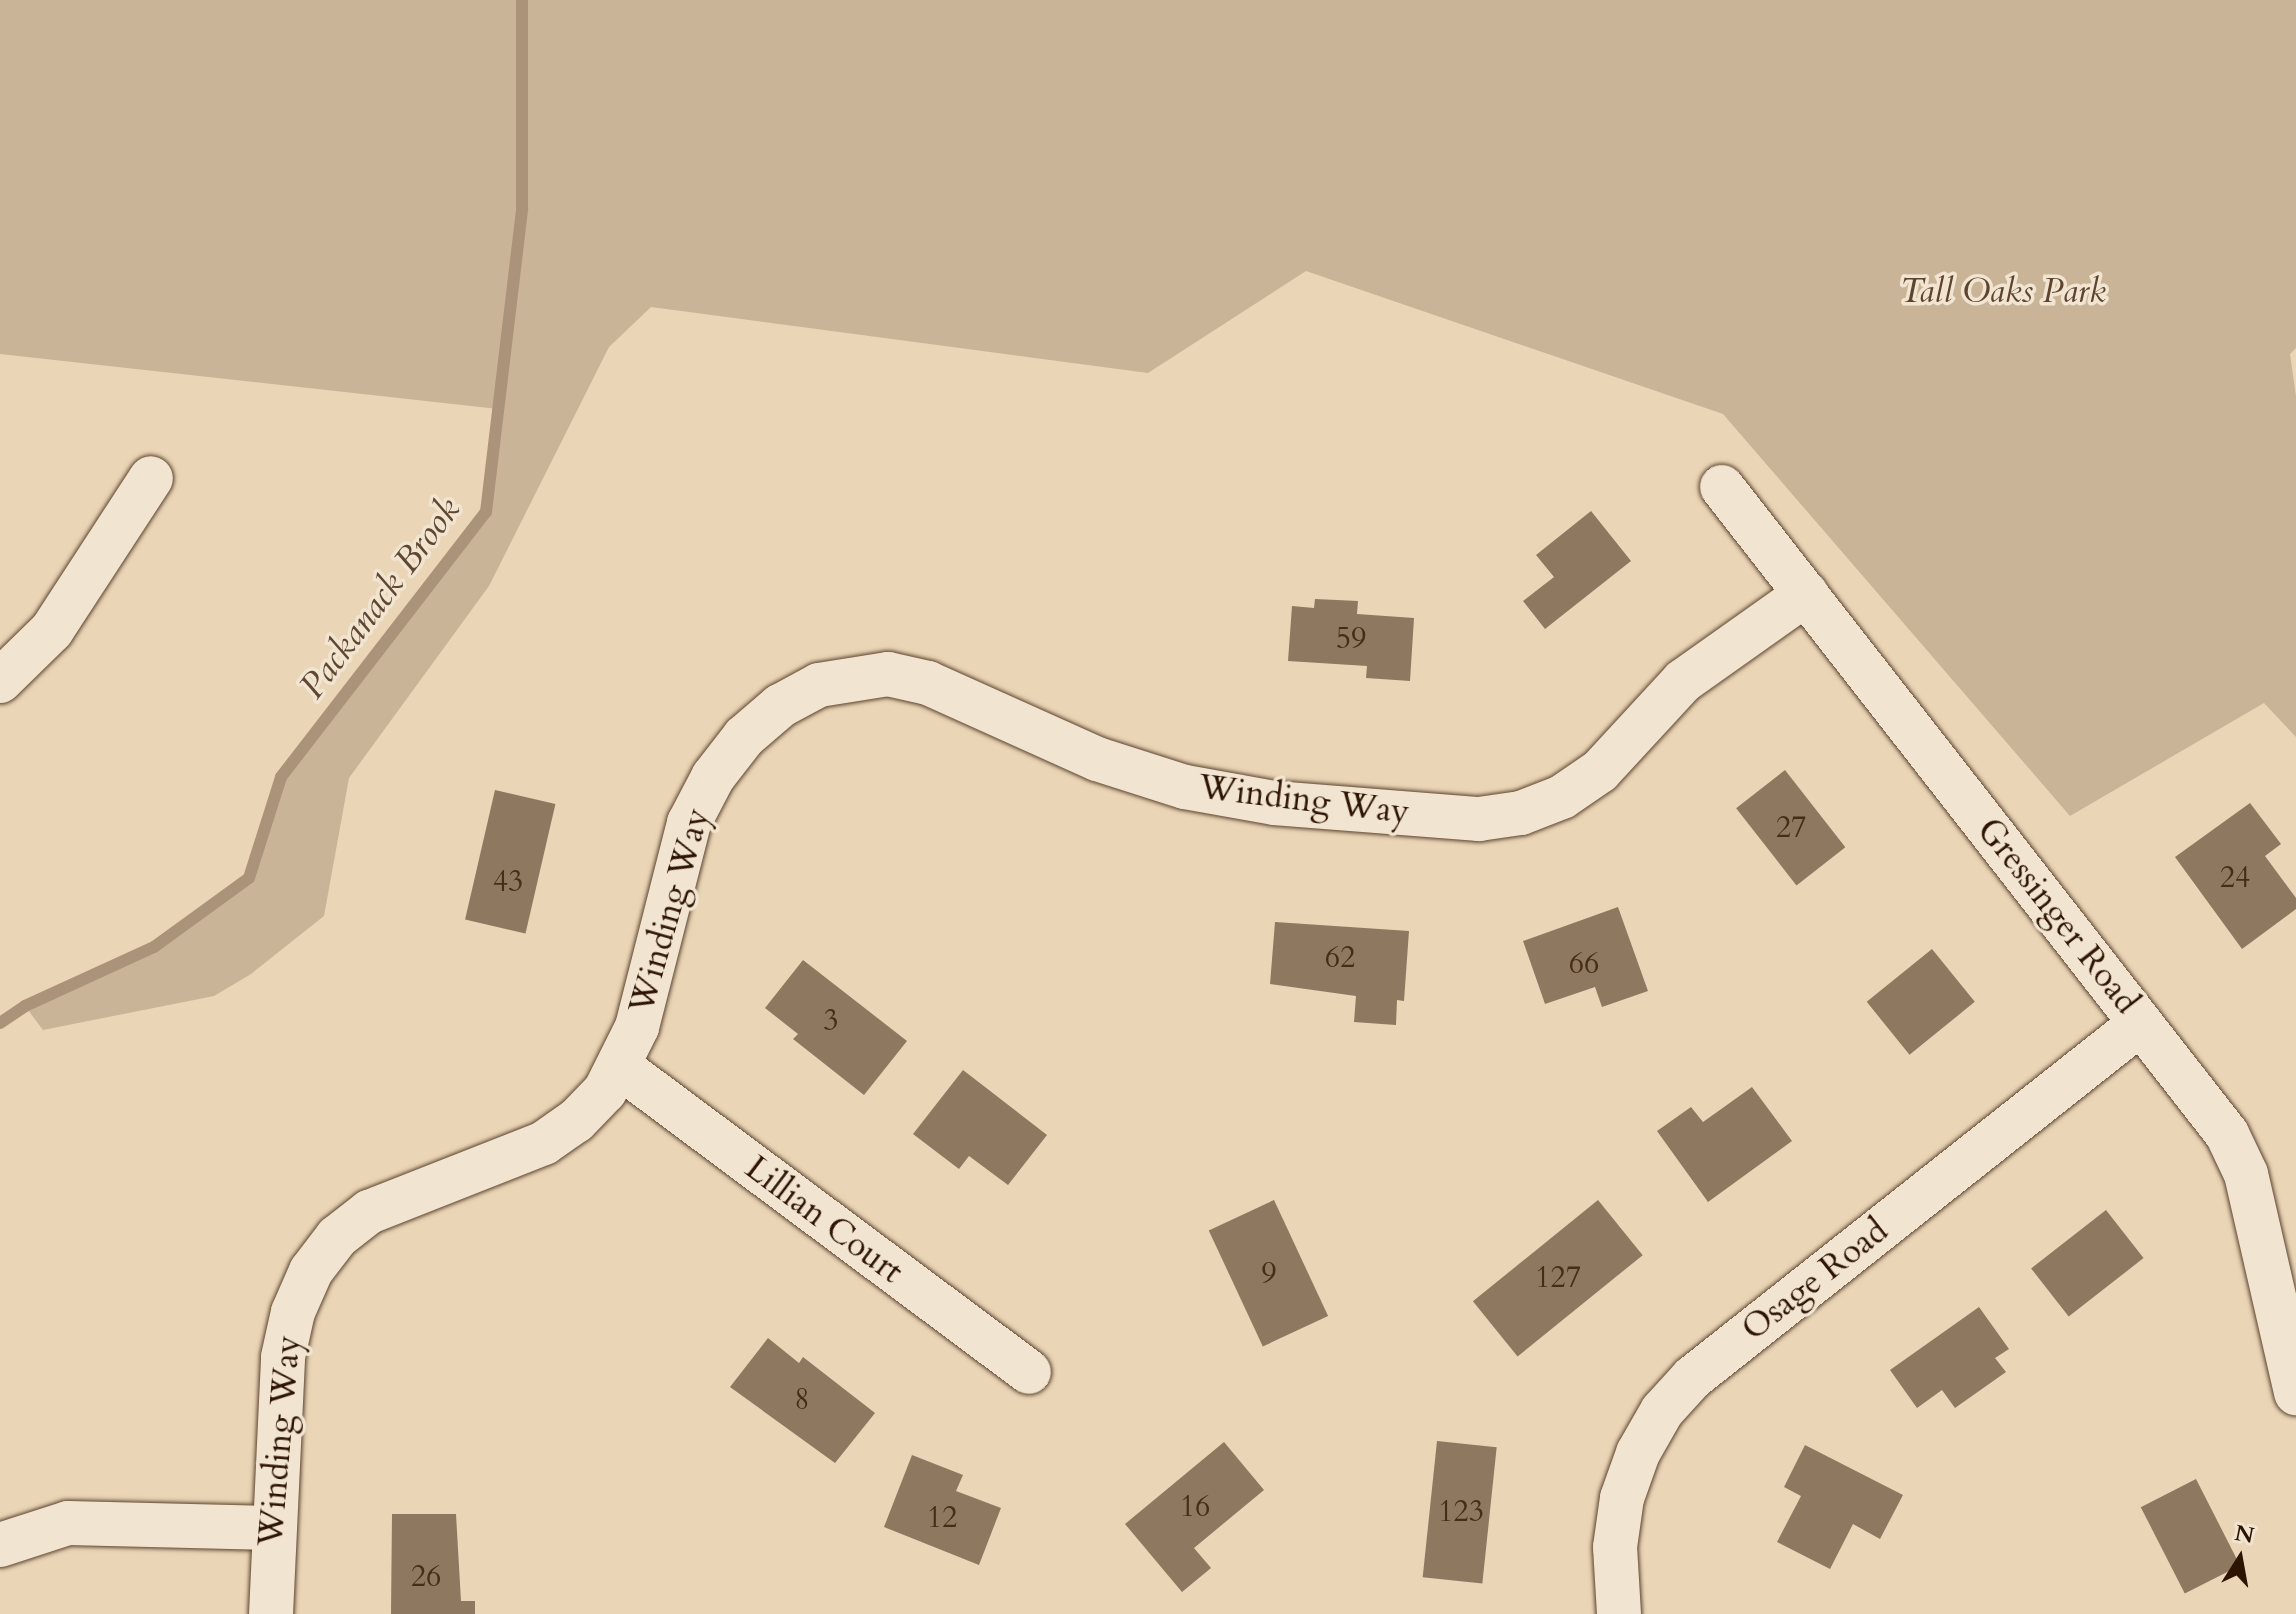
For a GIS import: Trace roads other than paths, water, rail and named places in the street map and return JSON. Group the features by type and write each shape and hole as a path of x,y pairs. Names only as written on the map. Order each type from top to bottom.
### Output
{"street":[{"path":"0,681 52,630 151,478"},
{"name":"Gressinger Road","path":"1722,487 2227,1134 2246,1174 2296,1393"},
{"name":"Winding Way","path":"271,1614 272,1528 283,1357 293,1312 311,1271 337,1237 369,1212 544,1143 576,1121 620,1067 637,1027 689,823 713,777 744,737 780,706 819,685 888,674 928,683 1097,759 1214,793 1479,819 1521,813 1562,797 1588,780 1692,673 1806,594"},
{"name":"Osage Road","path":"1619,1614 1615,1547 1622,1498 1638,1453 1662,1411 1692,1378 2141,1023"},
{"name":"Lillian Court","path":"620,1067 1029,1372"},
{"path":"0,1545 68,1523 272,1528"}],"waterway":[{"name":"Packanack Brook","path":"0,1023 25,1006 154,947 249,878 281,777 486,512 522,208 522,0"}],"park label":[{"name":"Tall Oaks Park","path":"2003,292"}]}
